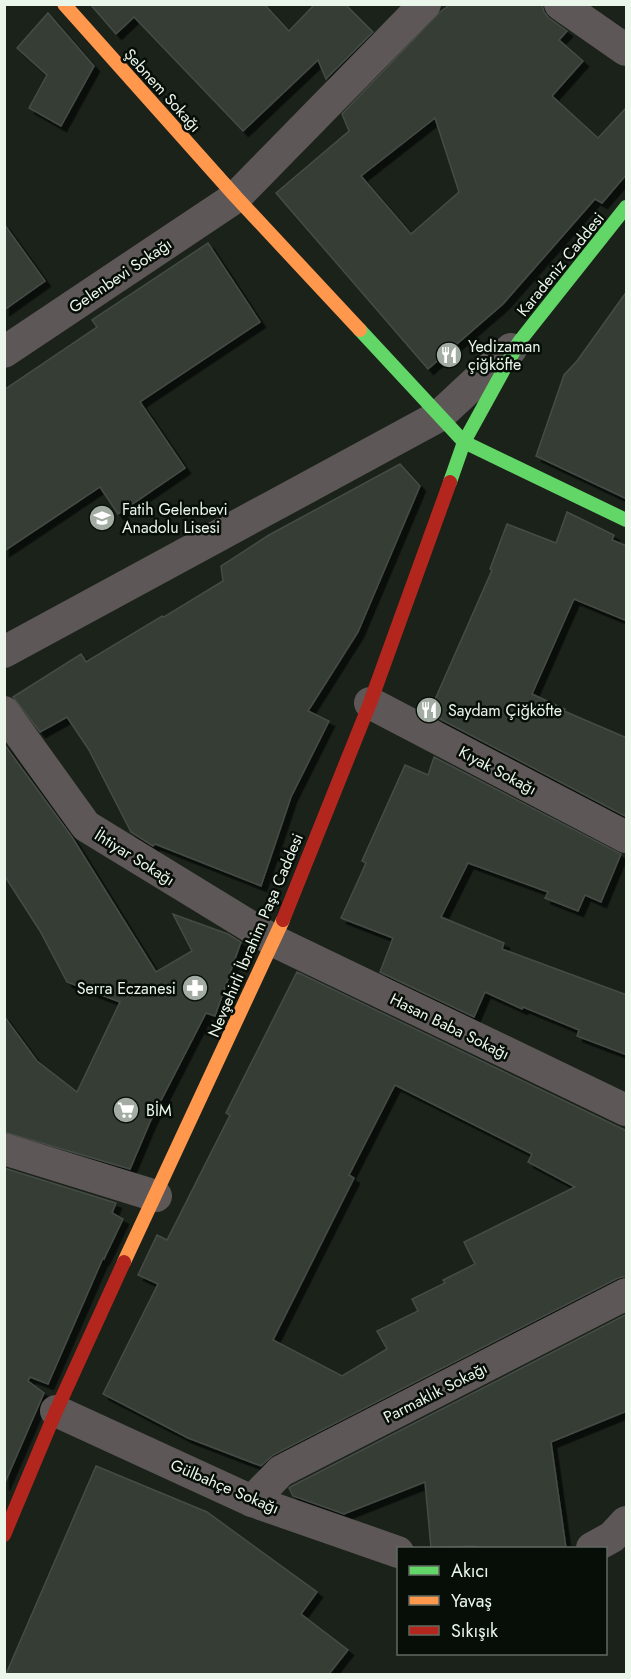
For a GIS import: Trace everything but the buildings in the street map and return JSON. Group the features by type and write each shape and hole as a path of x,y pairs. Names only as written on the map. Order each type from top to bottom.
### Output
{"street":[{"name":"Şebnem Sokağı","path":"64,4 236,197 464,442"},
{"name":"Gelenbevi Sokağı","path":"4,352 236,197 425,4"},
{"path":"560,4 627,50"},
{"name":"Karadeniz Caddesi","path":"519,342 627,207"},
{"path":"4,652 439,416 519,342"},
{"name":"Nevşehirli İbrahim Paşa Caddesi","path":"4,1535 56,1411 118,1274 274,941 370,703 464,442 519,342"},
{"path":"464,442 627,520"},
{"name":"Kıyak Sokağı","path":"370,703 627,837"},
{"name":"İhtiyar Sokağı","path":"4,712 86,826 274,941"},
{"name":"Hasan Baba Sokağı","path":"274,941 627,1110"},
{"path":"4,1149 156,1196"},
{"name":"Parmaklık Sokağı","path":"252,1501 281,1471 627,1294"},
{"name":"Gülbahçe Sokağı","path":"56,1411 252,1501 397,1551"},
{"path":"594,1547 612,1537 627,1522"}],"traffic: fast":[{"path":"450,482 464,442 519,342 626,207"},
{"path":"360,330 464,442 626,520"}],"traffic: slow":[{"path":"64,4 236,197 360,330"},
{"path":"124,1262 283,920"}],"traffic: jam":[{"path":"283,920 370,703 450,482"},
{"path":"4,1535 56,1411 124,1262"}],"place":[{"name":"Yedizaman çiğköfte","path":"449,355"},
{"name":"Fatih Gelenbevi Anadolu Lisesi","path":"102,518"},
{"name":"Saydam Çiğköfte","path":"429,710"},
{"name":"Serra Eczanesi","path":"195,988"},
{"name":"BİM","path":"126,1110"}]}
